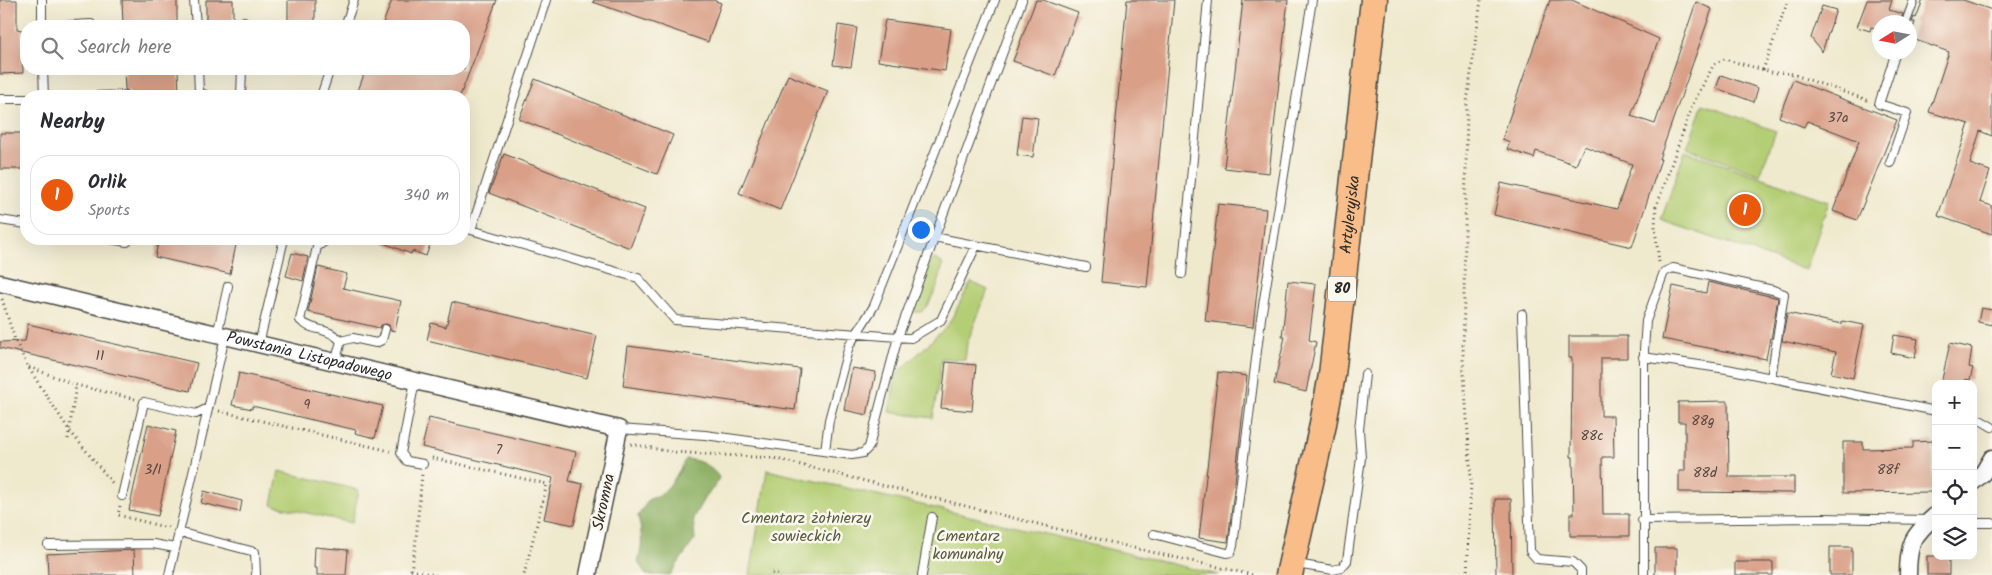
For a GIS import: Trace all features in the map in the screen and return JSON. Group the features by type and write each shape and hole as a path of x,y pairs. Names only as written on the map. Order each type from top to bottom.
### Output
{"main road":[{"name":"Artyleryjska","path":"1290,569 1322,429 1332,375 1374,0"}],"street":[{"name":"Powstania Listopadowego","path":"0,290 259,344 415,381 623,436"},
{"name":"Skromna","path":"588,575 623,436"},
{"path":"1977,478 1992,458"},
{"path":"1908,575 1908,553 1914,536 1932,520"}],"lane":[{"path":"42,0 42,20"},
{"path":"194,0 196,20"},
{"path":"347,20 354,0"},
{"path":"546,0 471,230 638,278 675,320 911,338 941,320 976,246"},
{"path":"825,451 829,420 848,346 874,306 995,0"},
{"path":"623,436 704,435 852,455 864,453 870,447 898,337 1022,0"},
{"path":"1182,274 1208,0"},
{"path":"1154,534 1227,553 1231,552 1234,546 1261,318 1312,0"},
{"path":"1909,15 1914,0"},
{"path":"1890,163 1907,113 1879,104 1893,60"},
{"path":"43,75 44,90"},
{"path":"198,75 199,90"},
{"path":"241,90 242,75"},
{"path":"323,90 328,75"},
{"path":"0,99 20,99"},
{"path":"0,220 20,223"},
{"path":"934,237 1086,267"},
{"path":"259,344 283,245"},
{"path":"320,245 317,247 300,320 304,324 334,334 341,341"},
{"path":"1644,575 1642,520 1643,357 1646,321 1664,272 1673,268 1784,294 1772,378"},
{"path":"169,575 208,408 228,286"},
{"path":"1522,314 1530,551 1537,559 1573,562 1581,570 1581,575"},
{"path":"341,341 353,338 376,343 382,340 385,329"},
{"path":"335,362 341,341"},
{"path":"1643,357 1727,369 1932,410"},
{"path":"1290,569 1333,570 1341,568 1347,561 1361,458 1359,430 1365,374"},
{"path":"415,381 401,453 407,461 423,464"},
{"path":"122,496 144,402 196,414 208,408"},
{"path":"1977,420 1992,427"},
{"path":"922,575 932,517"},
{"path":"1642,520 1932,518"},
{"path":"1977,523 1992,523"},
{"path":"178,532 255,552 256,575"},
{"path":"48,545 153,544 175,548"}],"path":[{"path":"1467,575 1471,479 1463,360 1466,122 1481,0"},
{"path":"1763,70 1788,0"},
{"path":"1664,272 1658,260 1655,228 1656,207 1693,104 1714,64 1720,60 1775,74 1789,73 1879,104"},
{"path":"0,290 14,340 28,367 69,430 107,474 122,496 118,515 170,528"},
{"path":"28,367 76,384 144,402"},
{"path":"68,439 76,384"},
{"path":"208,408 401,453"},
{"path":"623,436 672,452 773,458 1138,549 1253,575"},
{"path":"436,575 411,573 424,456 547,484 524,575"},
{"path":"772,573 780,575"}],"green space":[{"path":"1703,104 1776,131 1760,175 1687,148"},
{"path":"1685,151 1829,201 1806,270 1661,220"},
{"path":"935,259 942,263 941,275 936,290 929,303 921,312 912,312 928,263"},
{"path":"971,282 988,290 967,343 965,360 942,358 933,418 889,412 896,375 948,325"},
{"path":"686,459 705,464 719,477 716,485 705,497 693,518 695,539 670,575 646,575 638,562 641,539 638,516 649,499 656,497 667,489"},
{"name":"Cmentarz żołnierzy sowieckich","path":"767,470 944,510 1219,575 750,575"},
{"path":"279,471 359,490 352,523 272,505"}],"building":[{"path":"0,0 17,0 17,29 20,30 20,73 0,74"},
{"path":"122,0 177,0 177,20 123,20"},
{"path":"206,0 233,0 233,20 206,20"},
{"path":"288,0 315,0 315,20 288,20"},
{"path":"392,0 497,0 470,70 470,20 384,20"},
{"path":"594,0 713,0 721,3 708,42 593,2"},
{"path":"1036,0 1043,0 1078,13 1055,76 1013,61"},
{"path":"1127,0 1174,0 1147,287 1101,282"},
{"path":"1243,0 1288,0 1269,173 1224,168"},
{"path":"1550,0 1572,0 1659,39 1631,116 1655,124 1696,2 1712,9 1659,159 1661,159 1632,247 1494,215 1501,183 1617,209 1632,164 1584,146 1576,165 1536,151 1534,158 1507,149 1510,142 1502,139"},
{"path":"1867,0 1892,0 1889,10 1903,14 1872,15 1872,27 1870,31 1857,27"},
{"path":"1923,0 1963,0 1992,10 1992,136 1980,131 1970,164 1990,171 1980,202 1992,206 1992,234 1938,216 1969,124 1929,112 1949,52 1917,41 1917,15"},
{"path":"1822,6 1836,10 1822,52 1811,38"},
{"path":"885,20 951,29 945,71 878,61"},
{"path":"838,25 857,28 851,67 833,65"},
{"path":"124,75 178,75 179,90 125,89"},
{"path":"364,75 468,75 462,90 358,90"},
{"path":"788,75 828,91 780,210 739,193"},
{"path":"1721,75 1758,88 1754,102 1716,88"},
{"path":"535,79 673,135 657,174 519,119"},
{"path":"1793,80 1897,120 1857,220 1833,211 1859,141 1807,121 1804,127 1779,117"},
{"path":"1022,116 1038,118 1033,157 1017,155"},
{"path":"0,133 20,133 20,169 0,169"},
{"path":"504,154 645,209 630,248 489,193"},
{"path":"1218,204 1266,209 1253,327 1205,321"},
{"path":"158,245 236,245 230,274 155,257"},
{"path":"389,245 430,245 426,256 412,251 411,254"},
{"path":"292,253 308,257 303,281 286,276"},
{"path":"318,267 347,274 343,288 401,301 395,331 390,330 389,325 386,324 381,325 380,328 308,312"},
{"path":"1288,281 1316,284 1309,340 1316,342 1306,392 1274,384 1285,337 1282,337"},
{"path":"1708,282 1778,298 1766,359 1662,339 1673,286 1706,293"},
{"path":"452,302 597,336 587,378 427,340 431,323 446,327"},
{"path":"1981,308 1992,310 1992,325 1978,322"},
{"path":"1787,313 1842,324 1842,321 1864,325 1853,378 1831,373 1836,352 1782,341"},
{"path":"28,324 197,363 190,391 0,348 0,342 25,341"},
{"path":"1894,335 1918,339 1915,358 1891,353"},
{"path":"1569,336 1627,336 1627,358 1601,358 1601,416 1613,416 1614,457 1602,457 1603,514 1629,514 1629,536 1570,536 1570,514 1574,514 1573,457 1571,457 1572,358 1569,358"},
{"path":"1950,343 1972,348 1969,367 1973,368 1970,380 1942,380"},
{"path":"628,346 800,369 795,410 623,386"},
{"path":"946,362 976,365 972,411 941,408"},
{"path":"852,368 876,372 867,415 844,410"},
{"path":"1218,372 1247,376 1228,542 1199,538"},
{"path":"239,373 383,406 375,438 355,433 356,430 252,406 252,409 232,405"},
{"path":"1728,401 1729,477 1794,477 1794,493 1679,492 1679,471 1685,471 1685,422 1678,422 1678,402"},
{"path":"429,418 576,452 569,481 583,484 574,525 544,519 553,478 422,447"},
{"path":"148,424 176,431 158,516 129,510"},
{"path":"1932,441 1932,492 1843,493 1843,442 1863,442 1863,449 1913,448 1913,442"},
{"path":"204,491 242,501 240,512 201,503"},
{"path":"1495,499 1511,499 1512,575 1496,575"},
{"path":"315,547 348,550 346,575 317,575 317,568 314,568"},
{"path":"1830,547 1852,547 1852,575 1830,575"},
{"path":"1655,548 1677,548 1677,575 1655,575"},
{"path":"134,550 135,575 48,575 47,554"},
{"path":"1927,556 1932,556 1932,560 1949,560 1949,575 1927,575"},
{"path":"1735,562 1773,562 1773,575 1735,575"}],"place":[{"name":"Orlik","path":"1745,210"}],"park label":[{"name":"Cmentarz komunalny","path":"968,545"}]}
